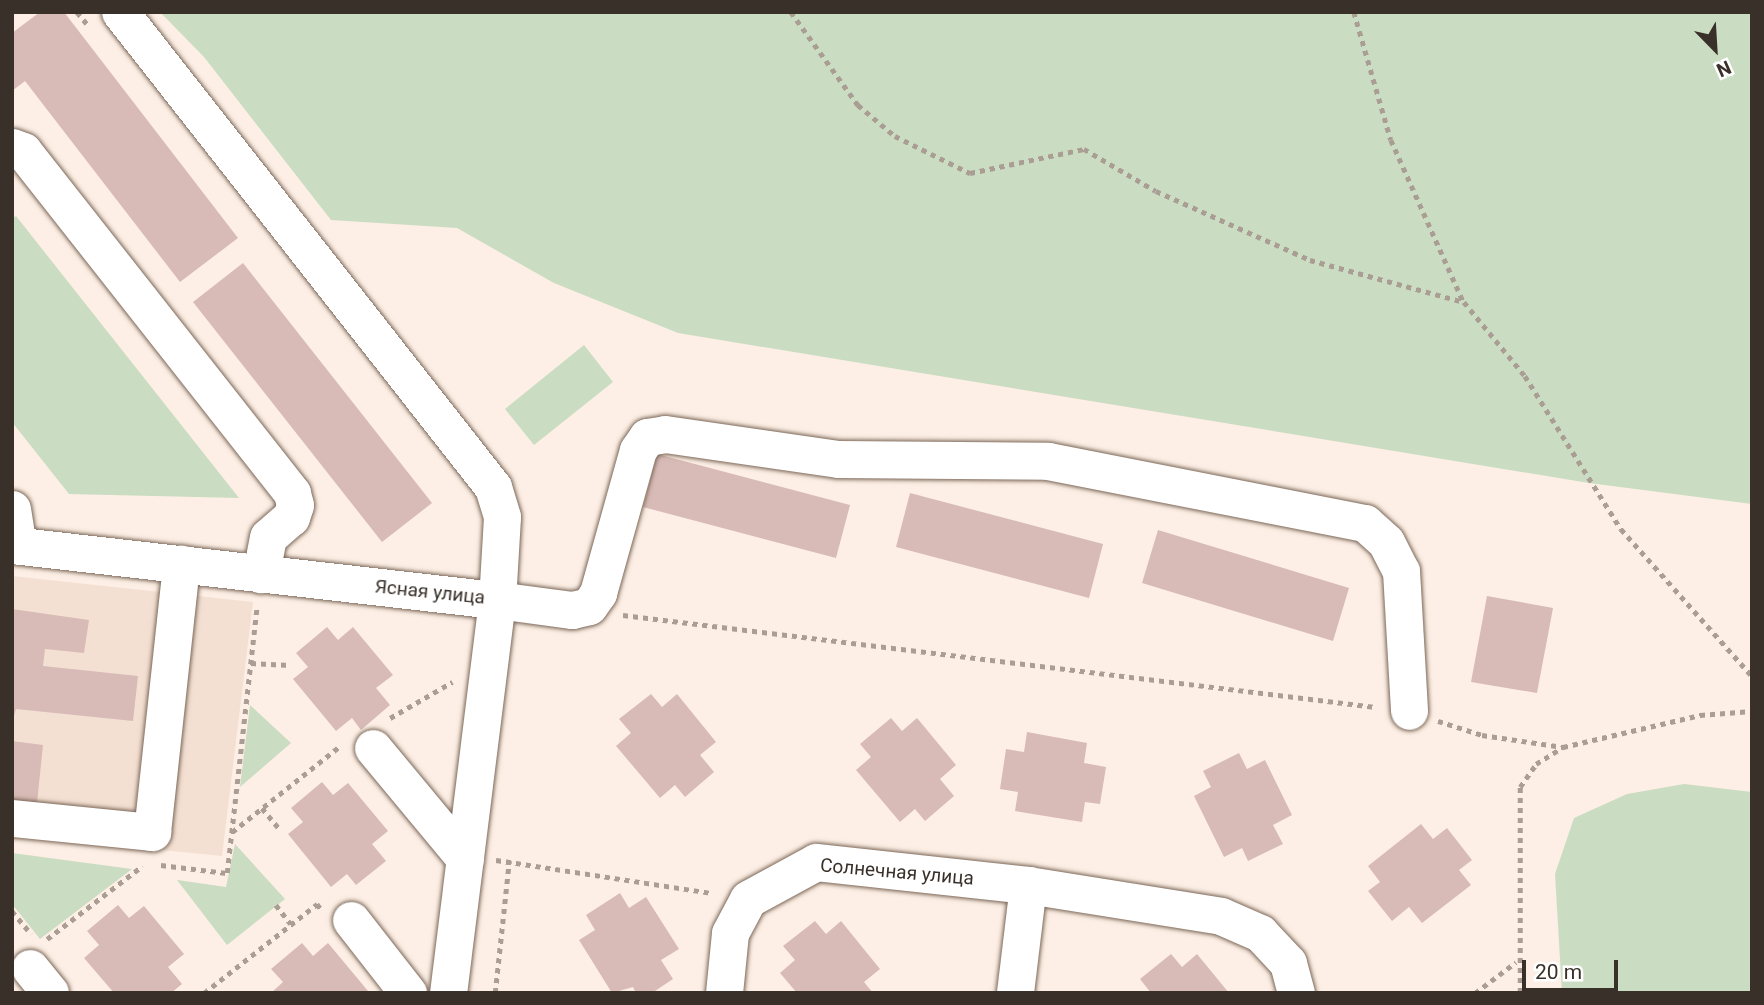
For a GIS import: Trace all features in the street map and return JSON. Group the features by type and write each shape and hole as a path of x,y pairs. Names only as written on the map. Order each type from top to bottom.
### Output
{"street":[{"path":"121,12 493,487 502,517 497,600 572,610 589,606 598,593 638,450 647,437 665,434 838,458 1048,461 1365,523 1386,542 1401,571 1409,711"},
{"path":"12,147 23,151 292,493 295,505 291,517 268,537 261,574"},
{"path":"12,509 15,546"},
{"name":"Ясная улица","path":"15,546 497,600 448,993"},
{"path":"12,818 152,832 181,564"},
{"path":"367,743 465,859"},
{"name":"Солнечная улица","path":"748,899 817,862 1028,885 1221,916 1260,933 1288,963 1296,993"},
{"path":"1015,993 1028,885"},
{"path":"724,993 730,933 748,899"},
{"path":"338,917 408,993"}],"path":[{"path":"791,12 858,105 895,136 970,173 1084,149 1156,191 1310,260 1464,302"},
{"path":"1354,12 1391,140 1464,302 1525,376 1621,529 1752,676"},
{"path":"589,606 613,614 1409,711 1482,735 1563,747"},
{"path":"251,663 290,665"},
{"path":"231,833 342,745 367,743 459,678"},
{"path":"1520,993 1517,961 1520,787 1535,764 1563,747 1700,715 1752,710"},
{"path":"262,808 279,828"},
{"path":"465,859 509,861 748,899"},
{"path":"495,993 509,861"},
{"path":"40,969 146,863"},
{"path":"204,993 317,904 338,917"},
{"path":"276,905 291,924"},
{"path":"1475,993 1517,961"}],"shaded area":[{"path":"12,576 253,602 222,856 12,835"}],"green space":[{"path":"160,12 1752,12 1752,504 1589,483 678,333 554,283 457,228 331,220 204,57"},
{"path":"16,216 239,498 69,494 12,422 12,219"},
{"path":"584,345 613,382 534,445 505,409"},
{"path":"250,705 291,743 240,787"},
{"path":"1684,784 1752,792 1752,993 1562,993 1555,874 1574,818 1627,794"},
{"path":"235,844 285,899 227,945 177,880 226,887"},
{"path":"12,853 132,869 40,939 12,904"}],"building":[{"path":"40,12 64,12 238,238 180,282 25,81 12,91 12,33"},
{"path":"243,263 432,503 382,542 193,302"},
{"path":"657,454 850,505 836,558 643,507"},
{"path":"910,493 1103,544 1089,598 896,547"},
{"path":"1158,530 1349,588 1333,641 1142,583"},
{"path":"1487,596 1553,608 1537,693 1471,682"},
{"path":"12,609 89,620 84,653 45,649 43,666 138,676 133,721 16,709 12,723"},
{"path":"327,627 338,640 353,627 393,675 376,688 390,705 361,730 352,718 336,731 293,679 308,667 296,653"},
{"path":"651,694 662,707 677,694 716,742 700,755 714,772 685,797 675,785 660,798 616,746 631,733 619,719"},
{"path":"891,718 902,731 917,718 956,765 940,779 954,796 925,821 915,809 900,822 856,770 871,757 860,744"},
{"path":"1027,732 1087,743 1084,763 1106,767 1100,804 1085,802 1082,822 1015,811 1018,792 1000,789 1006,749 1024,752"},
{"path":"12,741 43,745 36,813 12,811"},
{"path":"1239,753 1247,769 1265,760 1292,815 1273,825 1283,844 1248,861 1242,848 1224,857 1194,796 1211,787 1203,771"},
{"path":"322,782 333,795 348,783 388,831 372,844 386,861 356,885 347,874 331,887 288,834 303,822 291,808"},
{"path":"1421,824 1433,839 1447,828 1472,860 1459,870 1471,885 1422,923 1409,907 1392,921 1368,891 1380,882 1368,866"},
{"path":"620,893 629,908 646,897 679,949 661,960 673,979 652,993 636,993 633,987 612,993 579,940 595,930 586,915"},
{"path":"118,905 129,918 144,906 184,954 168,967 182,984 171,993 114,993 84,958 99,945 87,931"},
{"path":"815,921 826,934 841,921 880,969 864,982 873,993 797,993 780,973 795,960 783,946"},
{"path":"302,943 313,956 328,943 368,991 271,993 283,982 271,969"},
{"path":"1171,954 1182,967 1197,954 1229,993 1151,993 1140,979"}]}
